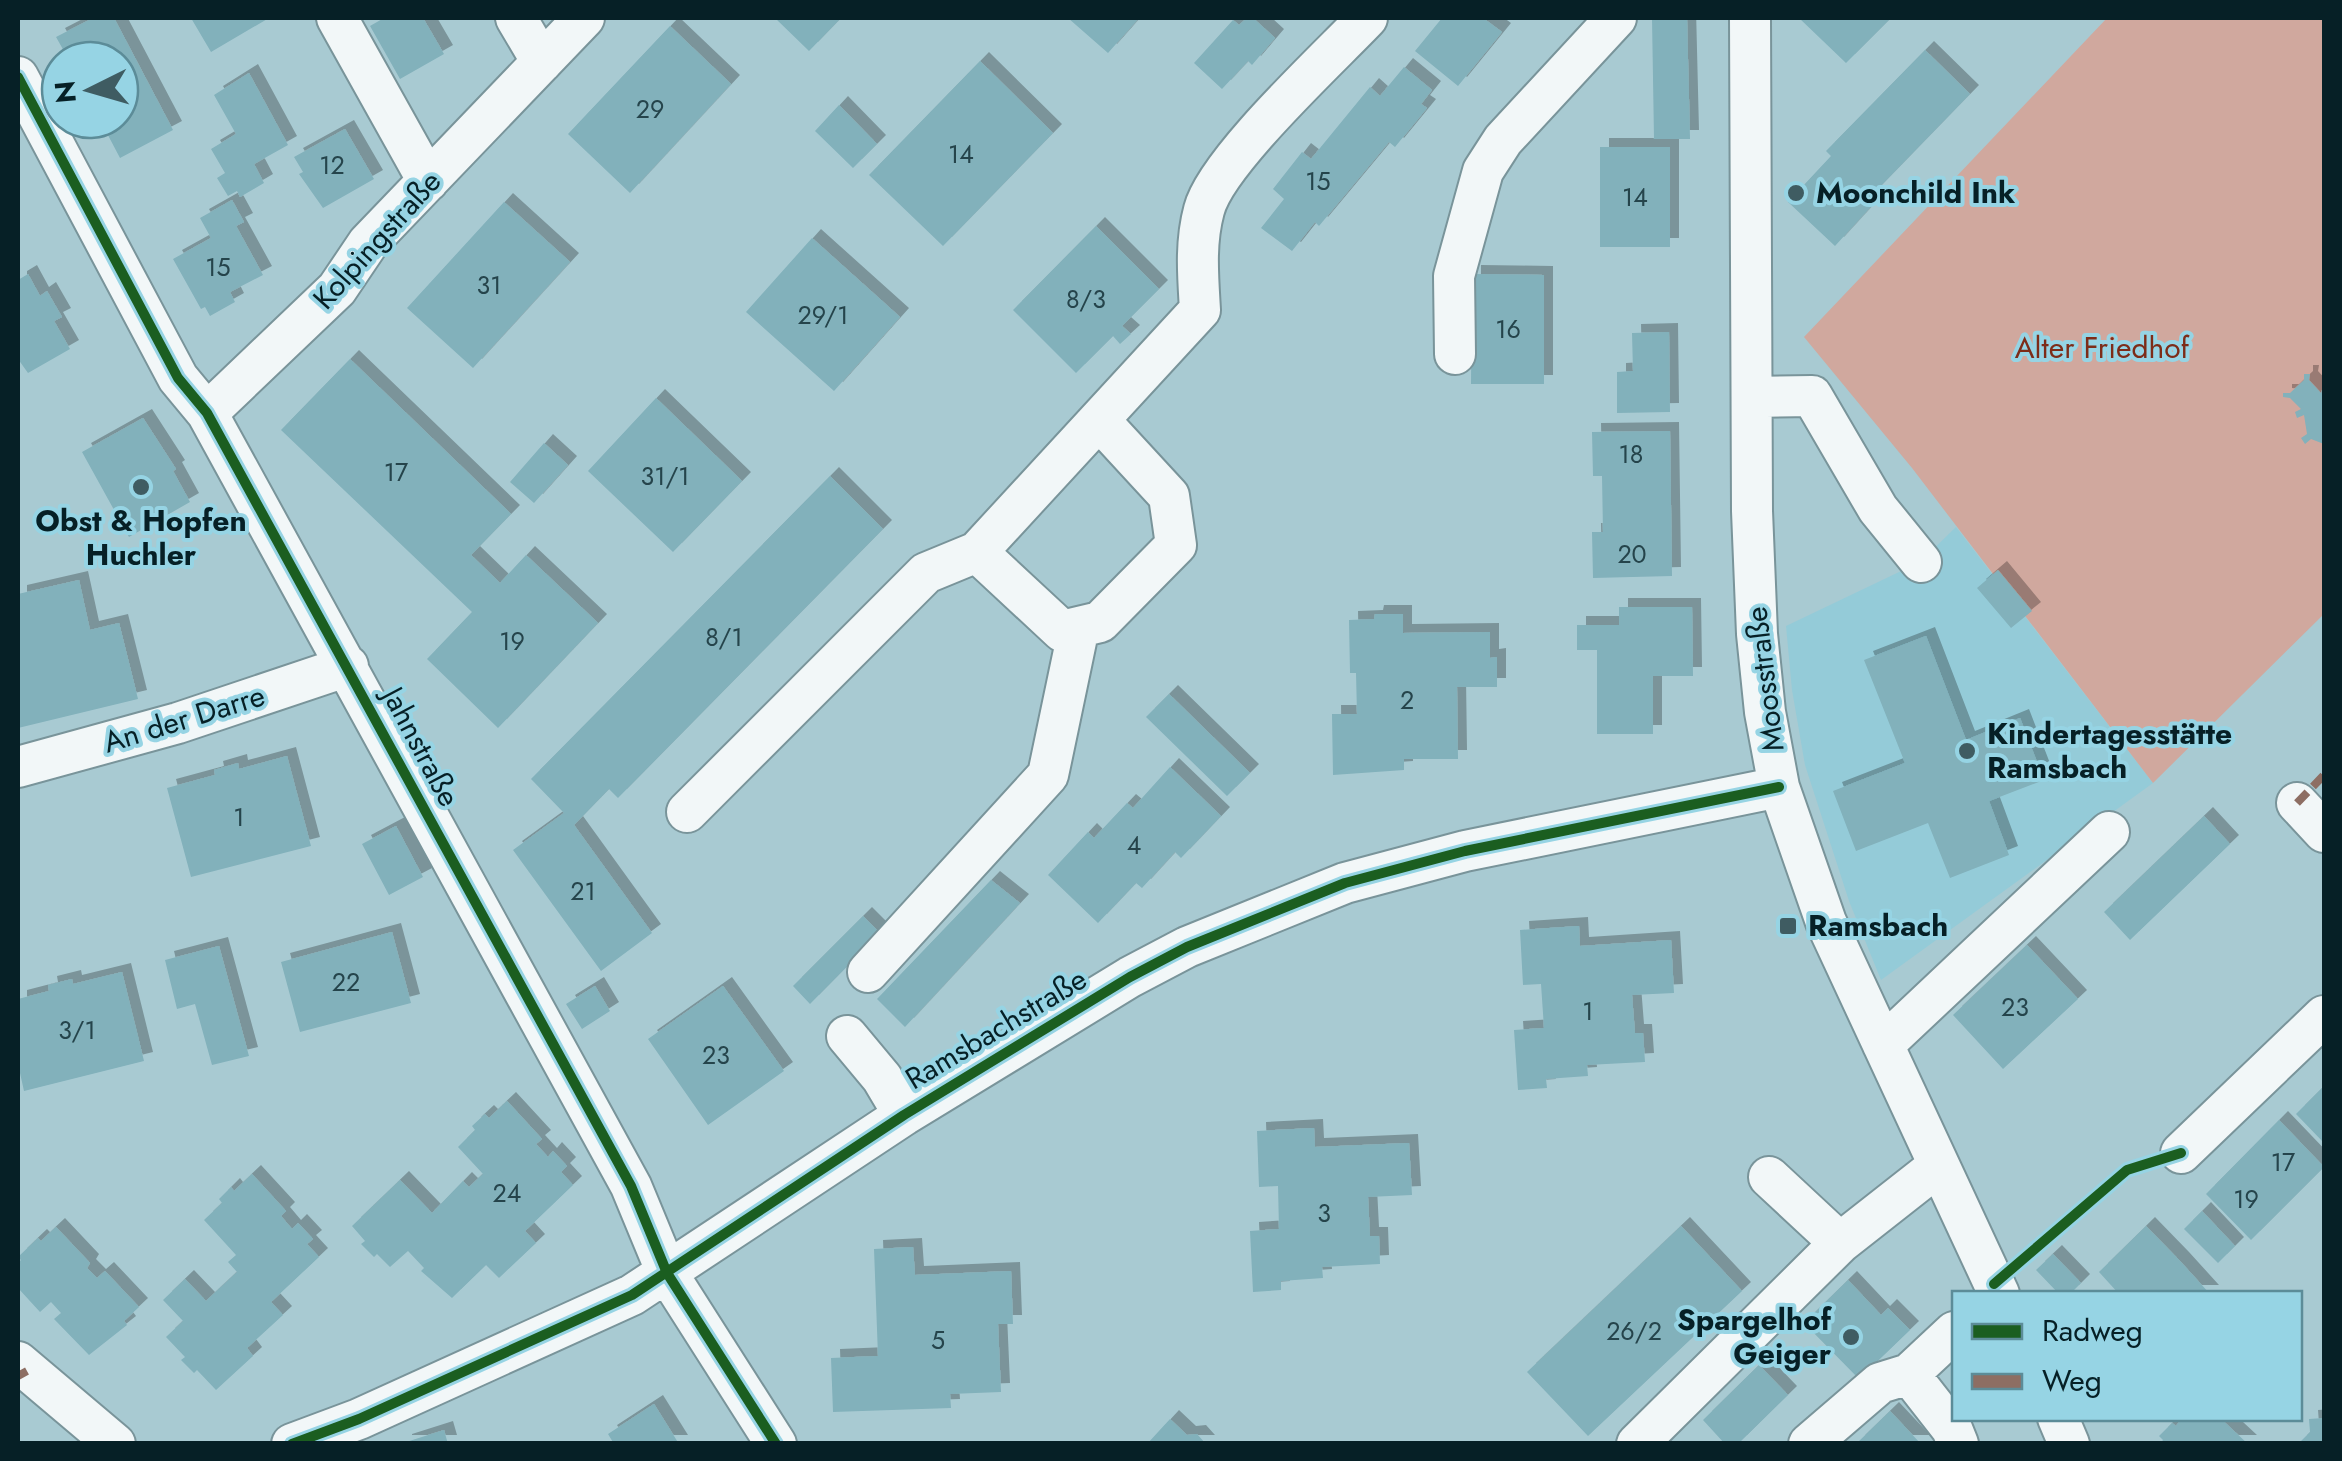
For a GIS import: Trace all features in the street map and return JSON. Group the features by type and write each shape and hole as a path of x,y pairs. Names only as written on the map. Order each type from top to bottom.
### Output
{"street":[{"path":"336,18 428,181"},
{"path":"516,18 542,62"},
{"name":"Kolpingstraße","path":"207,413 337,289 368,244 584,18"},
{"path":"687,812 926,573 977,552 1200,310 1197,253 1204,207 1226,168 1367,18"},
{"path":"1455,354 1454,276 1483,171 1503,140 1616,18"},
{"name":"Moosstraße","path":"1750,18 1756,634 1779,788 1826,922 1997,1291"},
{"name":"Jahnstraße","path":"18,77 178,378 207,413 623,1170 667,1273 776,1444"},
{"path":"1752,398 1812,396 1878,508 1920,562"},
{"path":"977,552 1062,631 1100,622 1176,544 1169,496 1099,420"},
{"path":"868,972 1048,775 1079,627"},
{"name":"An der Darre","path":"18,767 178,724 348,666"},
{"name":"Ramsbachstraße","path":"292,1444 359,1419 632,1295 904,1115 1130,976 1186,947 1345,884 1466,851 1779,788"},
{"path":"1882,1045 2110,832"},
{"path":"2181,1153 2324,1016"},
{"path":"847,1036 882,1078 904,1115"},
{"path":"1637,1444 1840,1243 1938,1166"},
{"path":"1769,1177 1840,1243"},
{"path":"1809,1444 1880,1383 1909,1374 1952,1334"},
{"path":"18,1362 115,1444"},
{"path":"1909,1374 1952,1429 1958,1444"},
{"path":"2059,1421 2070,1444"}],"shaded area":[{"path":"1956,527 2153,783 1881,980 1849,901 1805,765 1786,626 1920,562"}],"green space":[{"name":"Alter Friedhof","path":"2107,18 2324,18 2324,614 2153,783 1912,468 1804,337"}],"building":[{"path":"93,18 114,18 126,40 58,40 56,37"},
{"path":"191,18 269,18 211,52"},
{"path":"384,18 423,18 444,54 400,79 370,26"},
{"path":"775,18 841,18 809,51"},
{"path":"1068,18 1139,18 1108,53"},
{"path":"1253,18 1275,38 1252,65 1248,61 1222,89 1194,63 1233,20 1239,25"},
{"path":"1442,18 1483,18 1502,32 1458,86 1415,51"},
{"path":"1652,18 1687,18 1690,139 1654,139"},
{"path":"1799,18 1891,18 1846,63"},
{"path":"670,26 731,84 630,193 568,134"},
{"path":"1925,50 1970,94 1872,195 1877,200 1835,246 1788,202 1831,156 1826,151"},
{"path":"980,61 1053,133 943,246 869,175"},
{"path":"140,67 173,130 120,158 111,140 140,140"},
{"path":"1404,67 1432,90 1421,104 1427,108 1395,147 1389,142 1319,226 1315,222 1292,251 1261,228 1284,199 1273,189 1302,152 1311,159 1370,87 1380,96"},
{"path":"249,73 288,145 254,164 264,183 240,197 237,191 228,196 217,178 225,173 211,149 236,134 214,95"},
{"path":"839,105 877,144 853,168 815,131"},
{"path":"345,129 374,179 323,208 299,174 303,172 294,157"},
{"path":"1600,147 1670,147 1670,247 1600,247"},
{"path":"232,200 244,222 236,226 263,275 230,292 235,302 210,316 205,307 201,309 173,259 211,238 200,218"},
{"path":"504,202 570,262 473,368 407,308"},
{"path":"1096,226 1159,289 1122,326 1131,334 1120,344 1113,336 1076,373 1013,310"},
{"path":"812,238 900,317 834,391 746,312"},
{"path":"28,274 40,296 47,291 62,317 54,321 70,349 28,373 18,359 18,280"},
{"path":"1472,274 1544,275 1544,384 1471,384"},
{"path":"1669,332 1670,412 1617,413 1617,372 1633,371 1632,333"},
{"path":"350,359 511,514 471,555 500,583 526,555 598,623 498,728 427,659 472,612 281,430"},
{"path":"2304,374 2310,374 2309,380 2321,393 2324,384 2324,444 2311,439 2305,444 2301,438 2307,434 2304,415 2297,418 2295,412 2301,409 2290,398 2283,397 2283,393 2290,393 2304,380"},
{"path":"656,398 742,481 673,552 588,471"},
{"name":"Obst & Hopfen Huchler","path":"143,418 176,469 173,471 190,502 129,537 82,452"},
{"path":"1670,431 1672,576 1593,578 1592,532 1603,532 1602,476 1593,476 1592,432"},
{"path":"544,443 568,465 534,503 510,482"},
{"path":"830,476 883,529 618,798 609,789 574,825 652,933 601,971 513,850 564,813 531,779"},
{"path":"1998,570 2032,611 2011,628 1977,588"},
{"path":"79,580 90,630 119,623 138,699 18,728 18,594"},
{"path":"1619,607 1692,607 1693,676 1653,676 1653,734 1597,734 1597,650 1577,650 1577,625 1619,625"},
{"path":"1375,614 1403,614 1403,633 1490,632 1490,658 1497,657 1497,687 1457,687 1458,759 1404,759 1404,770 1333,775 1332,714 1357,714 1356,673 1350,673 1349,620 1374,619"},
{"name":"Kindertagesstätte Ramsbach","path":"1926,636 1966,740 2020,718 2044,780 1989,801 2009,855 1950,878 1928,823 1856,851 1833,791 1905,763 1864,660"},
{"path":"1169,694 1250,773 1227,796 1146,717"},
{"path":"287,756 311,846 191,877 167,788 215,775 214,770 238,763 239,769"},
{"path":"1170,767 1221,816 1181,858 1175,852 1142,888 1136,883 1098,923 1048,875 1088,832 1094,838 1127,803 1133,808"},
{"path":"2204,816 2230,844 2130,940 2104,912"},
{"path":"396,826 423,877 389,895 362,844"},
{"path":"991,880 1020,903 905,1027 877,999"},
{"path":"863,916 880,933 810,1004 793,986"},
{"path":"1579,926 1580,946 1671,940 1674,993 1632,995 1635,1033 1643,1033 1645,1062 1587,1065 1588,1076 1546,1079 1547,1088 1518,1090 1514,1030 1544,1028 1541,984 1523,985 1520,930"},
{"path":"392,932 411,1003 300,1032 281,962"},
{"path":"2027,945 2078,999 2003,1069 1953,1015"},
{"path":"219,946 249,1056 212,1065 195,1004 177,1009 165,960"},
{"path":"122,972 144,1061 24,1091 18,1064 18,999 49,991 48,985 72,979 73,984"},
{"path":"595,986 610,1011 582,1029 566,1004"},
{"path":"723,986 784,1071 708,1125 648,1039"},
{"path":"2324,1086 2324,1143 2296,1114"},
{"path":"507,1101 542,1139 536,1144 548,1157 553,1151 567,1166 561,1172 573,1185 525,1231 536,1243 499,1278 486,1265 452,1298 421,1271 424,1268 408,1251 390,1267 377,1254 374,1257 361,1244 365,1241 352,1226 400,1180 432,1213 463,1181 469,1187 483,1174 458,1147 475,1130 472,1126 485,1114 489,1118"},
{"path":"2279,1120 2324,1167 2251,1240 2206,1194"},
{"path":"1314,1128 1315,1147 1409,1143 1412,1195 1368,1197 1370,1236 1379,1236 1380,1264 1322,1267 1323,1278 1281,1281 1281,1290 1253,1292 1250,1231 1279,1229 1278,1186 1259,1187 1257,1131"},
{"path":"252,1174 286,1211 281,1216 292,1229 298,1223 313,1239 307,1244 319,1257 271,1302 283,1315 247,1348 253,1356 216,1390 181,1360 185,1357 166,1337 183,1321 163,1300 185,1279 206,1301 237,1272 228,1262 236,1255 204,1220 222,1203 219,1199 231,1187 234,1191"},
{"path":"2202,1211 2235,1246 2218,1263 2184,1229"},
{"path":"1681,1226 1742,1291 1588,1436 1527,1372"},
{"path":"2146,1226 2207,1291 2116,1291 2099,1272"},
{"path":"56,1227 90,1263 87,1268 97,1278 105,1271 139,1307 124,1321 127,1325 89,1355 54,1319 61,1313 51,1302 40,1312 18,1288 18,1257"},
{"path":"913,1247 915,1275 1011,1271 1013,1324 998,1324 1001,1392 950,1394 951,1408 833,1412 831,1358 878,1356 874,1249"},
{"path":"2053,1254 2081,1283 2073,1291 2056,1291 2036,1270"},
{"path":"1848,1280 1881,1315 1888,1308 1910,1330 1859,1379 1804,1323"},
{"path":"1759,1365 1788,1395 1738,1444 1725,1444 1703,1420"},
{"path":"654,1404 679,1444 614,1444 608,1434"},
{"path":"1890,1411 1921,1444 1856,1444"},
{"path":"2324,1418 2324,1444 2298,1444 2310,1432 2309,1419"},
{"path":"1170,1419 1187,1435 1197,1434 1206,1444 1147,1444"},
{"path":"2180,1421 2223,1421 2248,1444 2160,1444 2163,1440 2159,1436 2172,1423 2176,1426"},
{"path":"444,1430 448,1444 403,1444 403,1443"}],"marked path":[{"path":"2297,803 2324,775"},
{"path":"18,1376 27,1371"}],"cycle path":[{"path":"18,77 178,378 207,413 631,1186 667,1273 776,1444"},
{"path":"292,1444 359,1419 632,1295 904,1115 1130,977 1187,947 1345,883 1465,851 1779,787"},
{"path":"1994,1284 2127,1170 2181,1153"}],"place":[{"name":"Moonchild Ink","path":"1796,193"},
{"name":"Obst & Hopfen Huchler","path":"141,487"},
{"name":"Kindertagesstätte Ramsbach","path":"1967,751"},
{"name":"Ramsbach","path":"1788,926"},
{"name":"Spargelhof Geiger","path":"1851,1337"}]}
